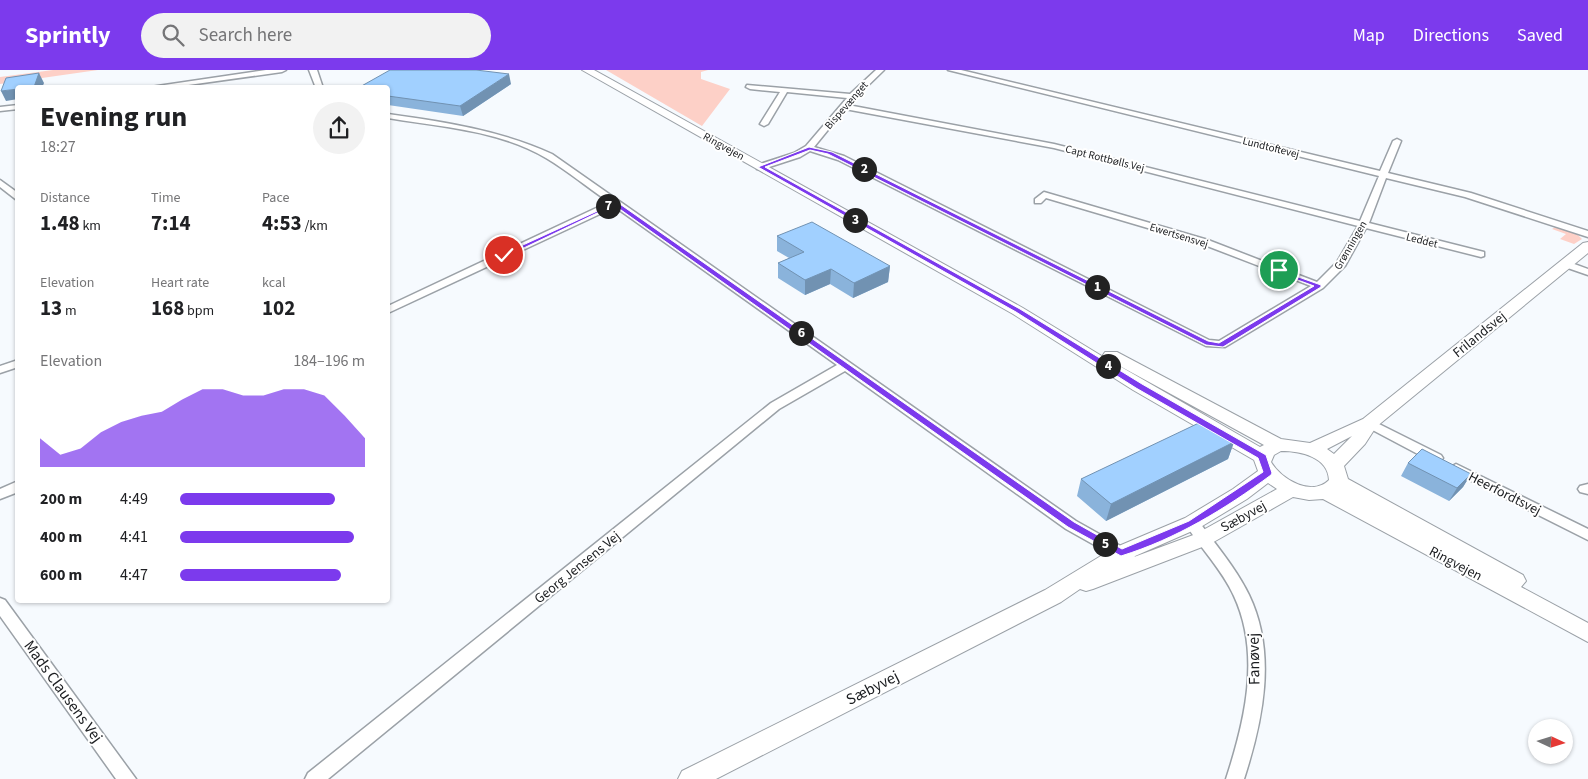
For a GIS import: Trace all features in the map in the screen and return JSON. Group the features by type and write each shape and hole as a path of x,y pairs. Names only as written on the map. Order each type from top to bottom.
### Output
{"main road":[{"name":"Ringvejen","path":"587,70 1018,311 1265,465 1292,489"},
{"name":"Frilandsvej","path":"1311,450 1346,432 1369,423 1588,246"},
{"name":"Ringvejen","path":"1018,311 1094,346 1278,446"},
{"name":"Frilandsvej","path":"1332,480 1369,423"},
{"path":"1278,446 1289,445 1311,450 1332,480 1315,494 1292,489"},
{"name":"Sæbyvej","path":"1197,531 1240,494 1265,465 1271,448 1278,446"},
{"name":"Ringvejen","path":"1332,480 1588,622"},
{"name":"Ringvejen","path":"1332,480 1588,633"},
{"name":"Sæbyvej","path":"691,779 1129,558 1197,531 1292,489"}],"street":[{"path":"169,85 282,70"},
{"path":"313,70 319,85"},
{"name":"Bispevænget","path":"760,167 796,155 809,148 852,96 880,70"},
{"name":"Lundtoftevej","path":"952,70 1468,195 1588,234"},
{"path":"750,87 852,96"},
{"path":"764,124 785,90"},
{"path":"0,109 15,107"},
{"name":"Capt Rottbølls Vej","path":"844,107 1054,146 1363,225"},
{"path":"390,116 477,129 523,142 549,156 1071,524 1129,558"},
{"name":"Grønningen","path":"809,148 841,158 1206,343 1221,345 1319,286 1341,264 1363,225 1397,141"},
{"path":"0,183 15,196"},
{"name":"Ewertsensvej","path":"1038,201 1044,195 1168,230 1239,254 1319,286"},
{"path":"390,309 615,203"},
{"name":"Leddet","path":"1363,225 1481,254"},
{"path":"1566,264 1588,272"},
{"path":"0,370 15,364"},
{"name":"Georg Jensens Vej","path":"314,779 775,406 846,365"},
{"name":"Heerfordtsvej","path":"1369,423 1588,535"},
{"path":"0,494 15,487"},
{"name":"Fanøvej","path":"1197,531 1241,595 1249,612 1256,638 1256,663 1248,741 1236,779"},
{"name":"Mads Clausens Vej","path":"0,604 127,779"}],"shaded area":[{"path":"53,70 98,70 0,84 0,77"},
{"path":"606,70 708,70 701,72 701,79 730,89 702,126"},
{"path":"1557,226 1577,234 1582,239 1574,244 1560,239 1566,234 1552,229"}],"building":[{"path":"390,70 476,70 509,74 460,106 390,96 390,85 363,85"},
{"path":"39,73 35,85 15,85 15,89 1,91 6,78"},
{"path":"812,222 890,266 854,283 831,269 805,280 778,263 804,252 777,236"},
{"path":"1203,421 1234,442 1111,504 1081,479"},
{"path":"1422,449 1471,474 1457,488 1408,463"}],"route":[{"path":"504,255 615,203 1071,524 1121,553 1192,523 1240,494 1268,473 1262,462 1263,457 1139,386 1018,311 760,167 796,155 809,148 830,153 1206,343 1221,345 1319,286 1279,270"}]}
